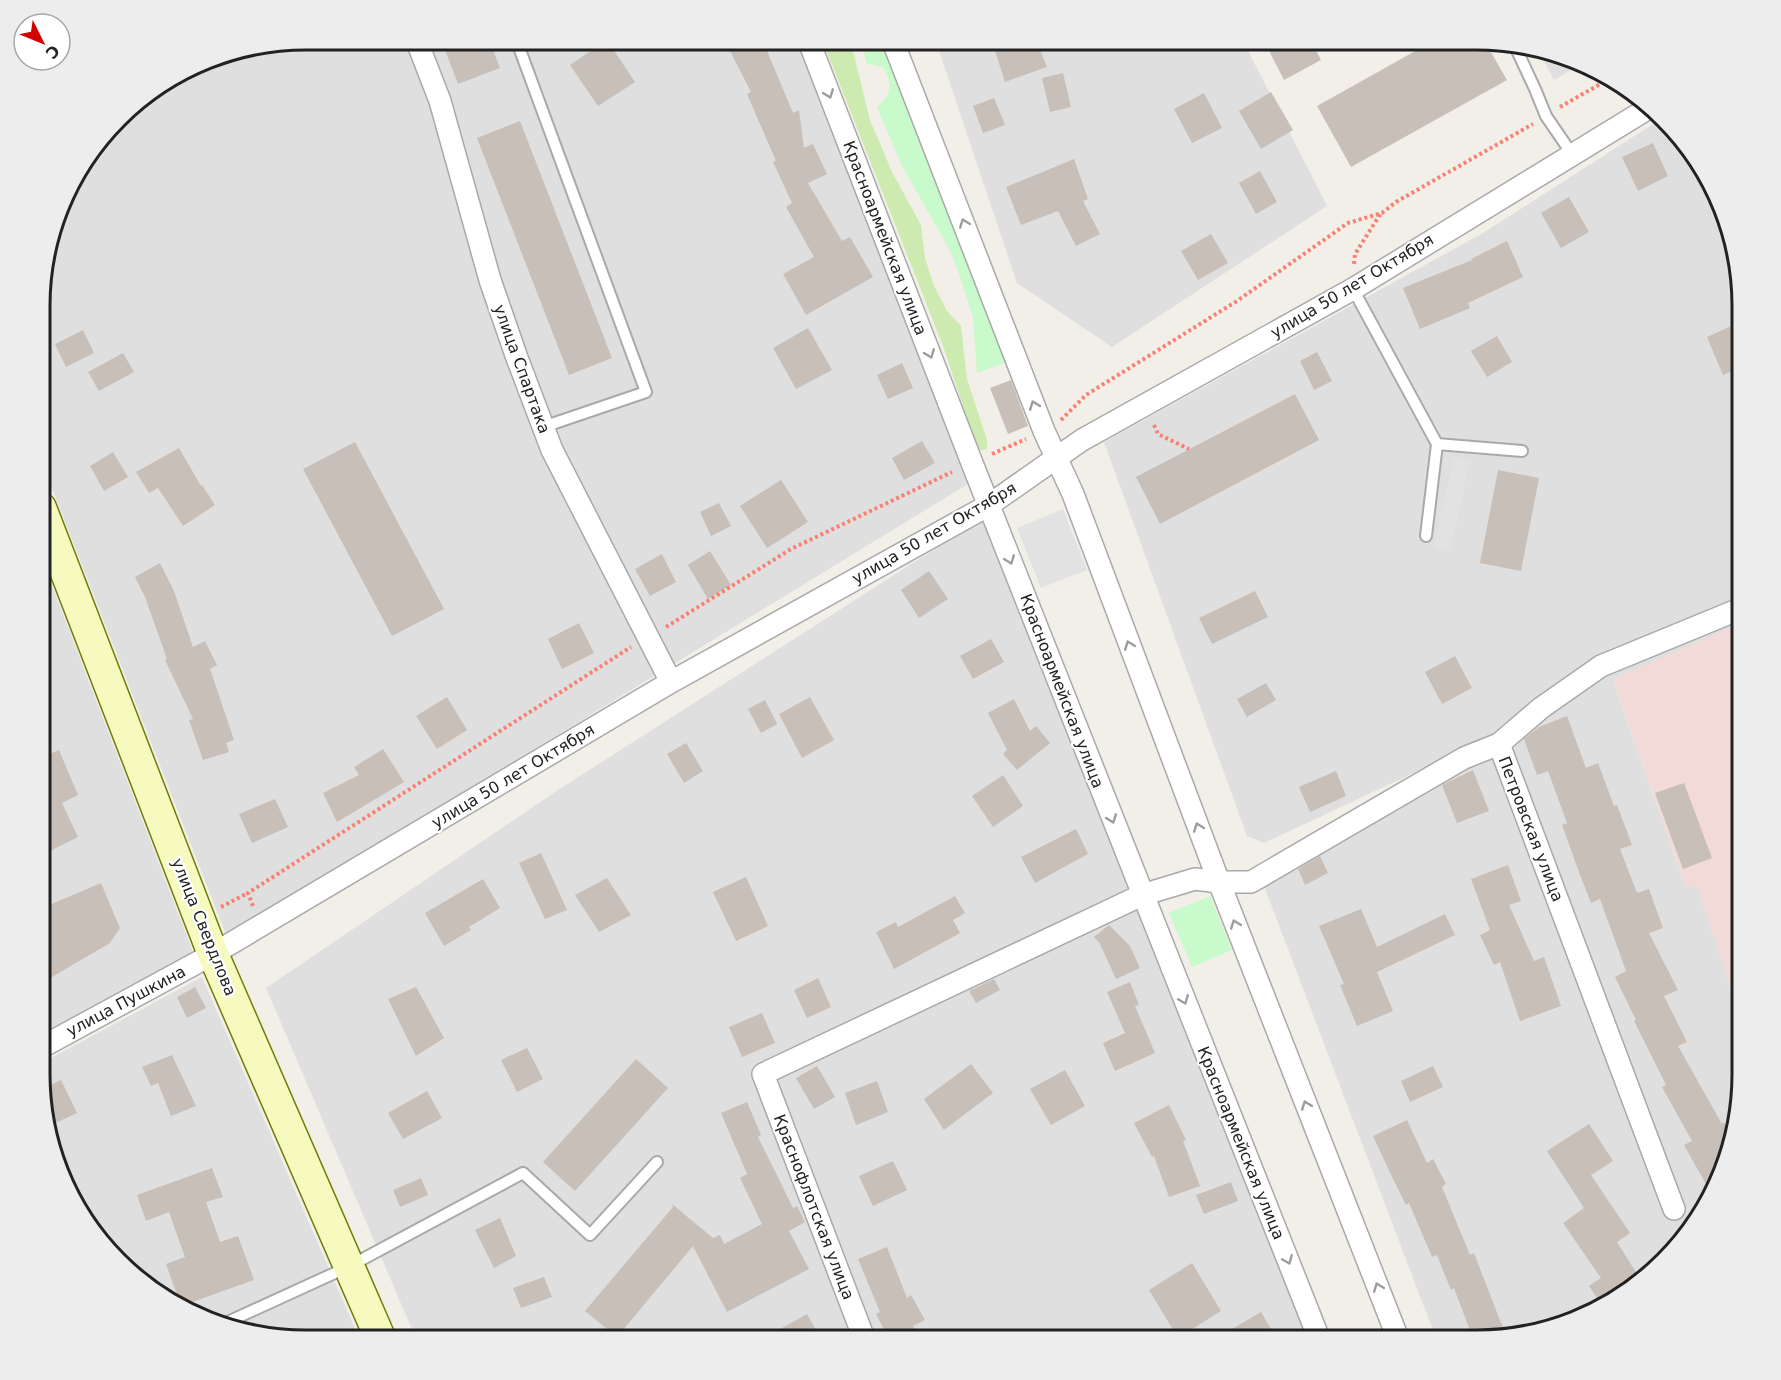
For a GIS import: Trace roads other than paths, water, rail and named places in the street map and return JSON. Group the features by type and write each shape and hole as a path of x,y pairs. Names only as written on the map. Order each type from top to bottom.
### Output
{"main road":[{"name":"улица Свердлова","path":"50,531 213,954 376,1330"}],"street":[{"name":"улица Спартака","path":"420,50 440,101 489,280 552,450 671,682"},
{"name":"Красноармейская улица","path":"812,50 972,464 1316,1330"},
{"path":"896,50 1044,430 1073,494 1219,882 1395,1330"},
{"name":"улица 50 лет Октября","path":"213,954 671,682 989,505 1082,440 1353,289 1392,263 1642,112"},
{"path":"1499,744 1541,708 1601,666 1732,612"},
{"name":"Петровская улица","path":"763,1074 1142,895 1195,879 1251,882 1464,758 1499,744 1674,1209"},
{"name":"улица Пушкина","path":"50,1043 213,954"},
{"name":"Краснофлотская улица","path":"763,1074 861,1330"}],"lane":[{"path":"520,50 646,392 543,427"},
{"path":"1518,53 1546,116 1572,154"},
{"path":"1353,289 1437,444 1426,536"},
{"path":"1437,444 1522,451"},
{"path":"232,1320 348,1267 523,1173 590,1234 657,1162"}]}
